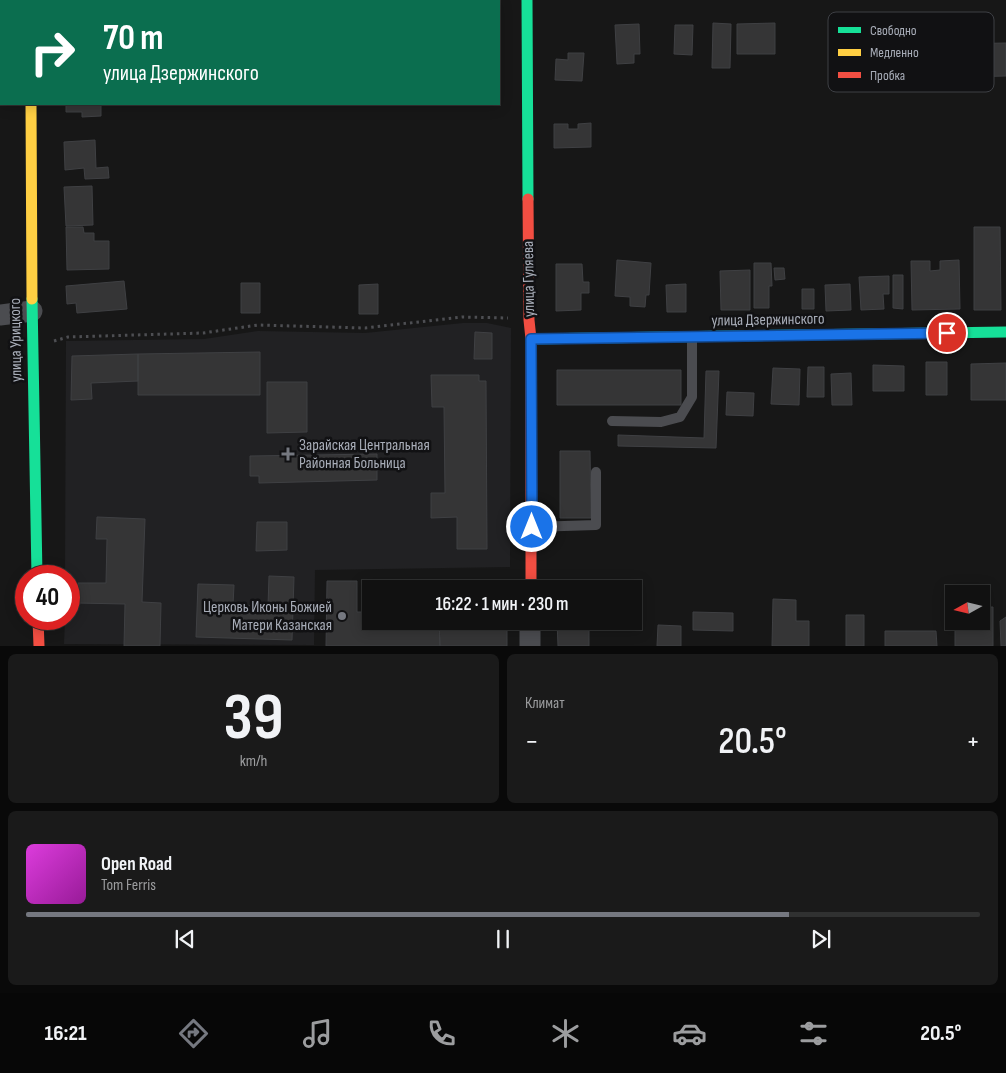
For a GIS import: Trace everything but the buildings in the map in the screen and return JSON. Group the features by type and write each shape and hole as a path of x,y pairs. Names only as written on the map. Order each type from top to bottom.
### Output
{"street":[{"name":"улица Гуляева","path":"527,0 529,320 531,339 531,580"},
{"name":"улица Урицкого","path":"30,105 32,348 37,565"},
{"path":"0,315 32,311"},
{"name":"улица Дзержинского","path":"531,339 1006,332"},
{"path":"38,630 39,646"},
{"path":"530,630 530,646"}],"lane":[{"path":"612,421 662,422 680,417 692,397 692,338"},
{"path":"532,527 596,525 596,472"}],"path":[{"path":"32,348 68,337 203,333 258,325 365,328 462,317 529,320"}],"shaded area":[{"name":"Зарайская Центральная Районная Больница","path":"463,323 487,323 511,328 510,567 315,570 314,645 64,644 65,630 80,630 80,565 65,565 66,341 204,339 258,331 365,333"}],"traffic: fast":[{"path":"527,0 528,199"},
{"path":"32,299 37,565"},
{"path":"531,339 1006,332"}],"traffic: slow":[{"path":"31,105 32,299"}],"traffic: jam":[{"path":"528,199 529,320 531,339 531,580"},
{"path":"38,630 39,646"}],"place":[{"name":"Зарайская Центральная Районная Больница","path":"288,454"},
{"name":"Церковь Иконы Божией Матери Казанская","path":"342,616"}],"route":[{"path":"532,527 531,339 947,333"}]}
